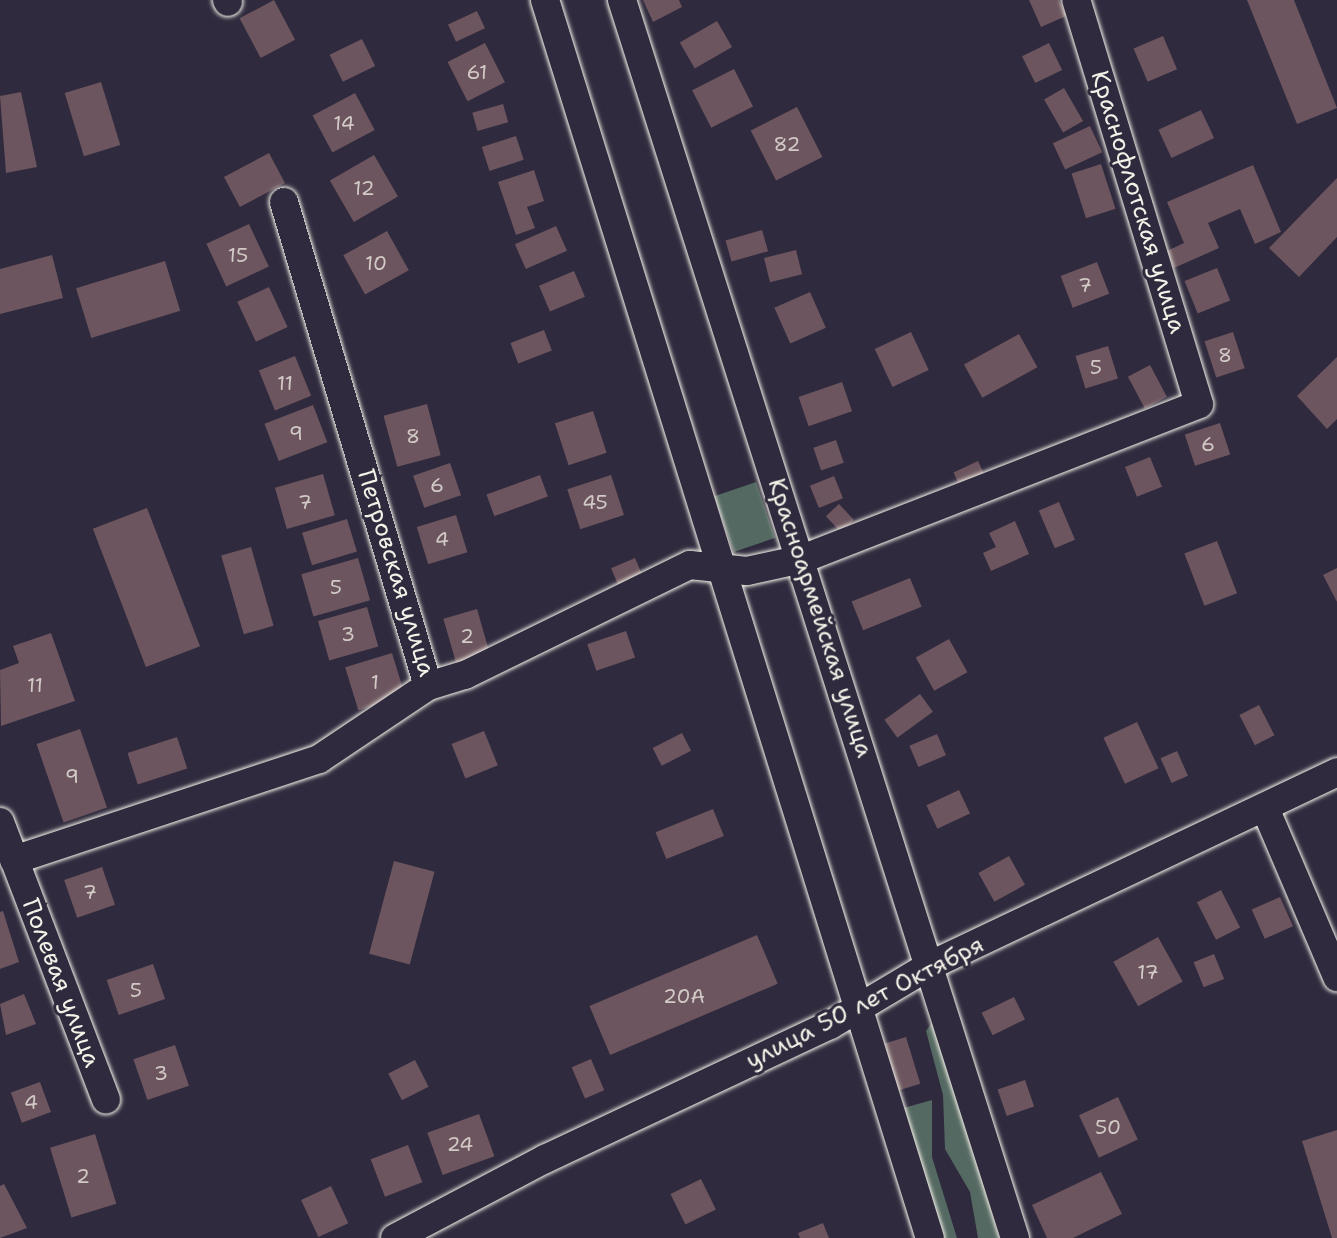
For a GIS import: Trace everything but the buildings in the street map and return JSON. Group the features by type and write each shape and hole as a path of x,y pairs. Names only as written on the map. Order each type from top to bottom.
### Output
{"street":[{"path":"545,0 930,1238"},
{"name":"Красноармейская улица","path":"622,0 802,559 1015,1238"},
{"name":"Краснофлотская улица","path":"1076,0 1199,404"},
{"name":"Петровская улица","path":"284,202 428,686 465,675 690,565 747,571 802,559 1199,404"},
{"path":"14,860 319,759 428,686"},
{"name":"улица 50 лет Октября","path":"395,1238 858,1007 929,966 1337,772"},
{"path":"1265,808 1337,977"},
{"name":"Полевая улица","path":"0,822 106,1099"}],"green space":[{"path":"756,482 775,538 734,552 714,496"},
{"path":"933,1021 939,1028 999,1238 978,1238 970,1192 945,1149 943,1095 926,1031"},
{"path":"932,1100 932,1157 957,1238 939,1238 900,1109"}]}
